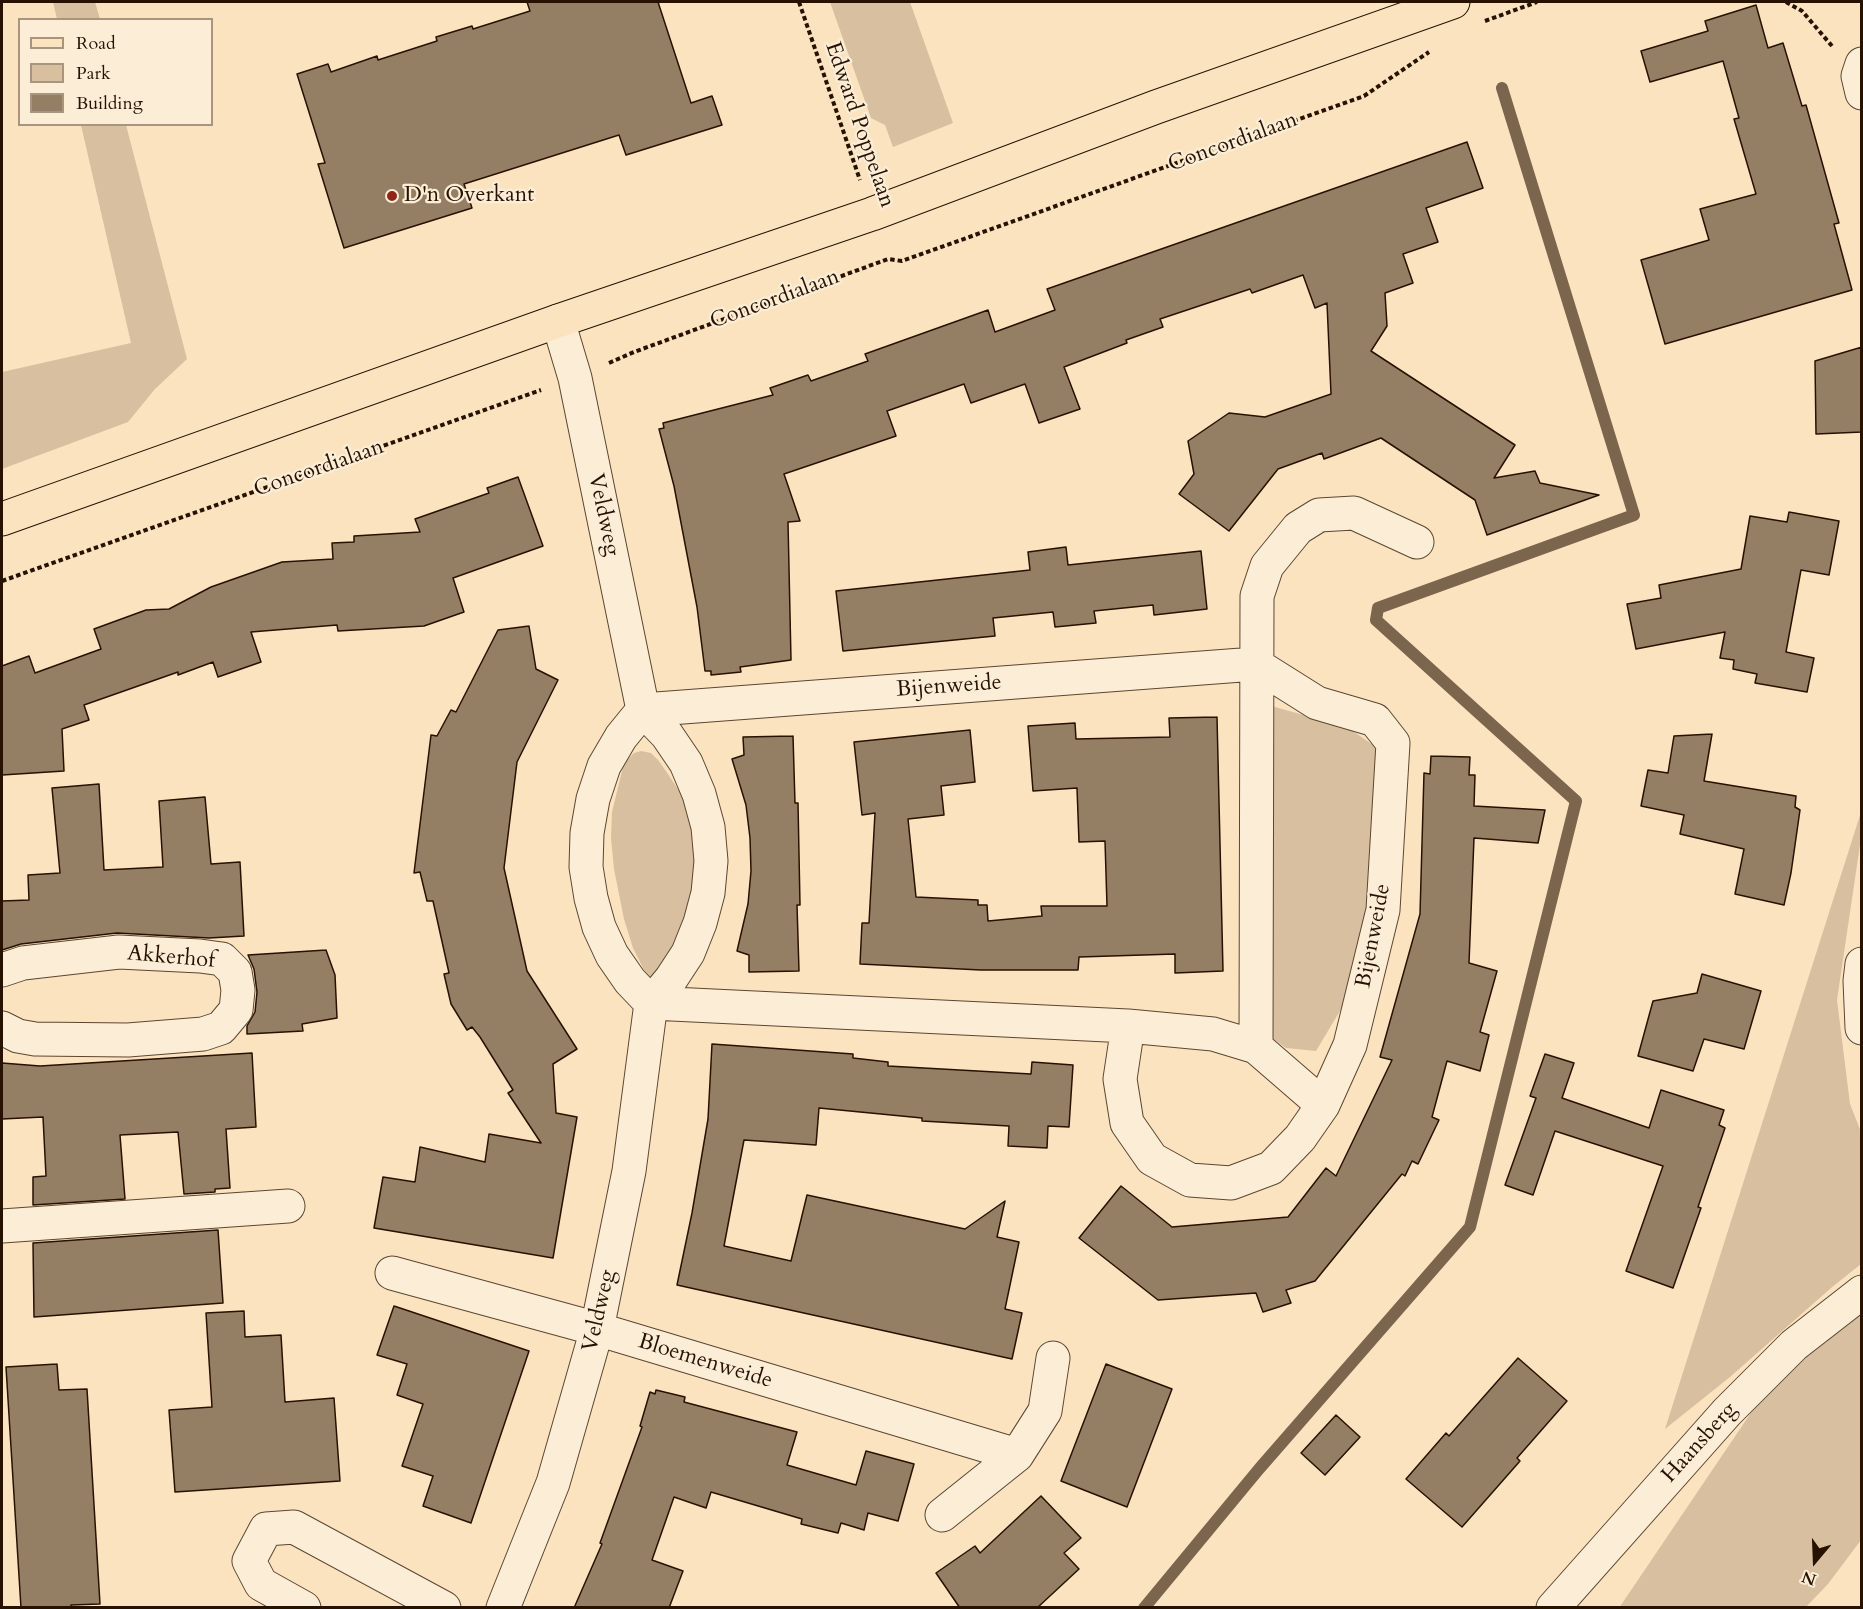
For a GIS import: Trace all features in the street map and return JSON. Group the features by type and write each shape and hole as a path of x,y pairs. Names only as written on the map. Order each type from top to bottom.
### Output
{"main road":[{"path":"2,519 558,321 872,214 1156,107 1454,2"}],"street":[{"name":"Veldweg","path":"558,321 575,378 643,710"},
{"path":"1256,1047 1257,596 1268,566 1298,528 1319,515 1354,513 1417,542"},
{"name":"Bijenweide","path":"643,710 1256,664 1317,703 1375,720 1393,743 1383,910 1350,1045 1323,1105 1300,1138 1270,1168 1231,1183 1190,1180 1152,1159 1126,1123 1120,1079 1128,1026"},
{"path":"651,1003 671,979 688,953 700,923 711,861 708,828 699,794 686,764 667,735 643,710 621,737 604,766 593,799 587,833 586,867 593,908 612,955 630,981 651,1003 1128,1026 1213,1034 1256,1047 1323,1105"},
{"name":"Akkerhof","path":"2,970 23,963 119,952 200,956 222,959 235,972 238,990 236,1010 221,1028 203,1034 128,1040 35,1039 18,1036 2,1028"},
{"path":"1862,963 1860,981 1862,1028"},
{"name":"Veldweg","path":"503,1608 553,1483 597,1329 629,1171 651,1003"},
{"path":"2,1226 288,1206"},
{"name":"Bloemenweide","path":"393,1273 597,1329 1017,1455"},
{"name":"Haansberg","path":"1553,1608 1727,1412 1794,1345 1862,1292"},
{"path":"942,1515 1017,1455 1045,1411 1053,1358"},
{"path":"304,1608 261,1584 249,1562 266,1529 294,1527 444,1608"}],"path":[{"name":"Edward Poppelaan","path":"799,2 872,214"},
{"path":"1484,22 1537,2"},
{"path":"1786,2 1802,11 1860,78"},
{"name":"Concordialaan","path":"2,580 575,378 634,352 888,259 902,261 1364,96 1432,50"}],"green space":[{"path":"53,2 95,2 100,18 57,18"},
{"path":"830,2 910,2 953,123 893,147 885,125 871,118"},
{"path":"81,126 126,126 187,359 155,389 128,422 2,469 2,372 131,343"},
{"path":"1264,704 1347,727 1386,754 1362,974 1316,1051 1286,1048 1269,1036 1268,1011 1273,969 1272,851"},
{"path":"641,751 651,753 659,761 682,795 695,844 695,896 656,994 633,948 624,919 614,869 611,838 612,812 624,763 634,753"},
{"path":"1861,812 1861,838 1837,1000 1850,1104 1861,1132 1861,1264 1730,1377 1665,1429"},
{"path":"1861,1314 1861,1540 1828,1584 1806,1607 1619,1608 1765,1392 1826,1337"}],"building":[{"path":"527,2 658,2 691,103 712,96 722,125 626,155 619,135 464,184 472,208 344,248 318,164 325,163 297,74 328,64 331,72 377,56 378,60 437,41 436,37 472,26 473,29 530,11"},
{"path":"1756,5 1768,48 1783,43 1802,106 1806,105 1839,223 1834,224 1852,290 1665,344 1641,260 1709,240 1700,209 1756,194 1734,119 1739,118 1723,61 1650,82 1641,51 1708,31 1705,21"},
{"path":"1467,142 1483,188 1426,208 1438,242 1403,254 1413,283 1385,293 1387,326 1371,351 1515,445 1494,478 1535,471 1540,483 1599,495 1487,535 1475,500 1381,438 1324,459 1322,453 1278,469 1229,531 1179,494 1194,474 1188,441 1229,413 1265,417 1331,394 1327,303 1315,308 1303,275 1252,293 1250,289 1160,319 1163,327 1126,340 1127,343 1064,367 1080,409 1039,423 1025,384 971,403 964,384 887,411 896,436 784,474 800,521 788,522 791,660 740,667 741,672 711,675 711,671 705,671 697,607 674,486 659,429 664,428 663,423 773,395 770,388 808,375 811,381 868,361 865,354 988,310 995,332 1055,310 1047,289"},
{"path":"1862,347 1862,432 1816,434 1815,361"},
{"path":"518,477 543,546 453,578 464,612 424,626 338,631 337,625 251,632 261,662 218,677 213,662 84,705 89,720 62,729 64,771 2,775 2,666 29,656 35,673 101,649 94,629 146,610 169,609 211,587 282,562 333,559 332,543 354,542 354,536 420,532 415,519 489,493 487,488"},
{"path":"1789,512 1839,521 1829,575 1801,570 1786,652 1814,658 1807,692 1755,683 1757,674 1733,669 1734,660 1720,658 1725,632 1636,649 1627,604 1661,598 1659,585 1741,569 1750,516 1787,522"},
{"path":"1066,547 1068,565 1201,551 1207,609 1154,615 1153,605 1094,611 1096,623 1055,627 1053,612 993,618 995,636 843,651 836,591 1030,570 1028,552"},
{"path":"529,626 536,669 558,680 517,762 504,868 527,971 577,1049 553,1064 556,1113 577,1117 553,1258 374,1228 383,1177 415,1182 420,1147 485,1162 489,1134 541,1143 508,1093 513,1090 480,1037 472,1027 467,1030 451,1004 444,974 449,973 433,901 427,901 420,872 414,873 431,735 437,736 451,710 456,712 498,630"},
{"path":"1217,717 1223,971 1175,973 1175,954 1079,957 1078,970 981,970 860,964 862,923 869,923 875,813 862,815 854,742 970,730 975,782 941,786 944,815 908,819 916,897 978,900 978,905 987,905 988,921 1042,916 1041,906 1107,906 1105,841 1079,842 1077,788 1033,791 1028,726 1075,723 1076,739 1170,737 1169,718"},
{"path":"1712,734 1704,781 1796,796 1795,807 1800,810 1784,905 1735,894 1744,849 1680,834 1684,815 1641,806 1648,770 1668,773 1674,736"},
{"path":"793,736 795,803 798,803 799,971 749,972 749,955 737,951 748,904 751,871 750,838 746,805 732,759 744,755 743,737"},
{"path":"1431,756 1470,757 1469,775 1475,775 1474,806 1545,810 1538,843 1474,838 1469,963 1497,971 1480,1032 1489,1035 1480,1071 1447,1061 1432,1117 1439,1120 1418,1164 1412,1161 1405,1176 1402,1174 1315,1281 1286,1290 1291,1303 1263,1312 1256,1293 1158,1300 1079,1238 1121,1186 1172,1227 1288,1217 1326,1168 1336,1176 1392,1060 1380,1057 1420,914 1424,773 1430,774"},
{"path":"99,784 104,870 163,867 159,801 205,797 211,864 240,862 244,936 209,938 117,933 21,944 2,950 2,901 29,900 28,875 60,873 52,788"},
{"path":"326,950 335,975 337,1018 302,1024 303,1031 247,1034 247,1026 255,1012 257,992 254,969 248,955"},
{"path":"1702,974 1761,991 1744,1049 1704,1039 1693,1071 1638,1056 1653,1001 1697,993"},
{"path":"712,1044 853,1054 853,1058 888,1062 888,1066 1031,1074 1032,1062 1073,1065 1069,1127 1048,1126 1047,1148 1008,1146 1009,1126 922,1121 922,1118 819,1108 816,1145 744,1140 724,1246 791,1261 807,1195 965,1229 1005,1201 997,1237 1019,1242 1005,1309 1022,1313 1012,1359 677,1285 708,1119"},
{"path":"252,1053 256,1127 226,1129 230,1188 215,1189 215,1192 184,1194 178,1132 120,1135 125,1199 33,1205 33,1177 46,1176 43,1117 2,1119 2,1063 40,1066"},
{"path":"1545,1054 1574,1063 1562,1098 1649,1128 1661,1090 1724,1110 1719,1125 1725,1128 1698,1207 1701,1208 1673,1288 1626,1271 1663,1166 1555,1131 1533,1195 1505,1185 1536,1098 1530,1096"},
{"path":"218,1230 223,1303 34,1317 33,1243"},
{"path":"394,1306 529,1351 471,1523 423,1506 433,1476 402,1466 423,1404 397,1395 407,1364 377,1355"},
{"path":"244,1311 245,1337 281,1335 285,1402 334,1398 340,1481 175,1492 169,1410 212,1407 206,1313"},
{"path":"1518,1358 1567,1401 1517,1458 1520,1461 1462,1527 1406,1479 1446,1433 1449,1436"},
{"path":"57,1364 59,1390 87,1389 100,1604 71,1605 71,1608 21,1608 6,1367"},
{"path":"1106,1364 1172,1389 1127,1507 1061,1481"},
{"path":"656,1390 685,1397 684,1402 797,1432 787,1465 856,1485 866,1451 914,1464 898,1521 868,1513 864,1530 841,1523 838,1533 801,1524 802,1519 711,1492 706,1508 674,1497 652,1560 683,1571 669,1608 574,1608 602,1544 600,1543 642,1427 640,1426 650,1392 655,1394"},
{"path":"1336,1415 1360,1437 1325,1475 1301,1453"},
{"path":"1041,1496 1081,1538 1064,1553 1079,1569 1037,1608 960,1608 936,1573 975,1546 980,1553"}],"waterway":[{"path":"1144,1608 1259,1469 1470,1227 1576,801 1376,620 1378,608 1634,515 1502,88"}],"place":[{"name":"D'n Overkant","path":"392,196"}]}
